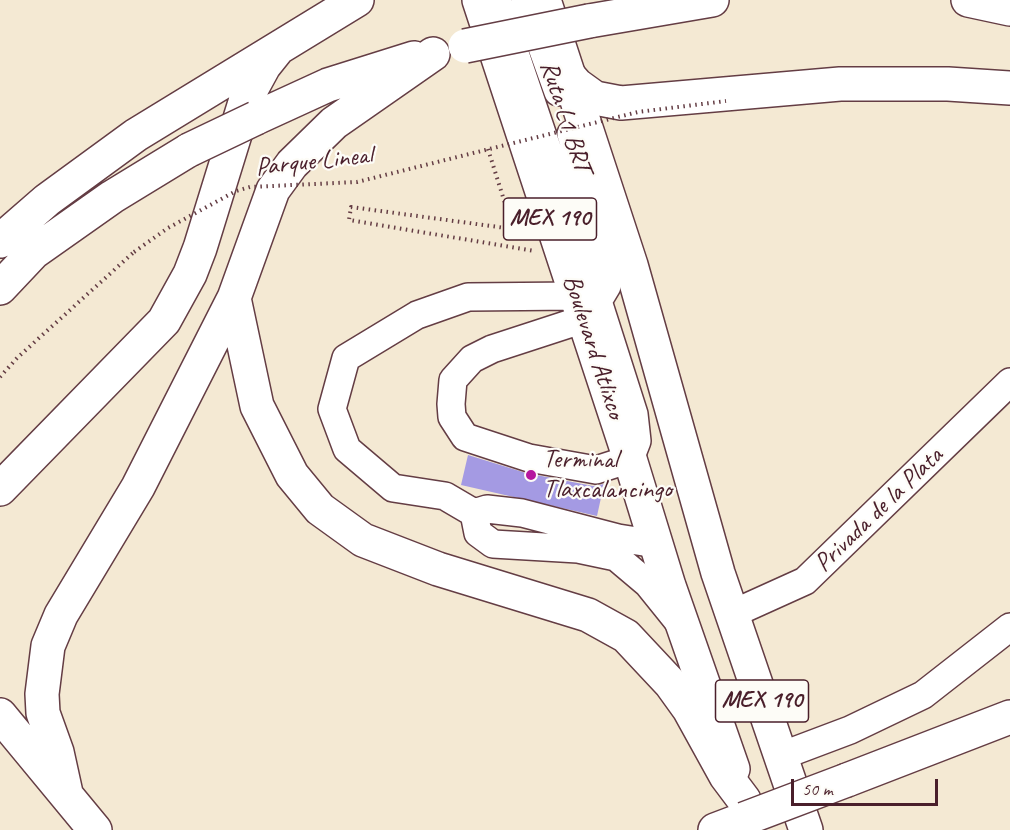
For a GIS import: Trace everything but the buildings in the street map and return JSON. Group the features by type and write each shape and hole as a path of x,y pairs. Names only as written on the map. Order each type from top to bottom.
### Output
{"main road":[{"path":"0,241 91,167 136,135 357,0"},
{"name":"Boulevard Atlixco","path":"479,0 559,244 585,305 669,586 756,830"},
{"name":"MEX 190","path":"544,0 631,265 718,573 806,830"},
{"path":"0,288 34,252 112,197 189,150 337,81 465,46 589,21 712,0"},
{"path":"968,0 1010,9"},
{"path":"0,489 164,321 190,274 200,248 246,99 264,66 276,51"},
{"path":"66,793 57,752 43,713 42,694 48,646 61,615 138,487 234,298 273,190 292,164 334,123 433,54"},
{"path":"570,77 595,98 621,103 840,84 938,83 1010,88"},
{"path":"234,298 257,406 292,475 320,509 363,540 386,550 588,615 626,636 671,684 689,709 726,776 744,800"},
{"path":"669,586 718,573"},
{"path":"0,715 95,830"},
{"path":"716,830 1010,717"}],"street":[{"name":"Ruta L1 BRT","path":"497,0 585,305"},
{"name":"Ruta L1 BRT","path":"525,0 558,92 611,262 610,278 585,305"},
{"path":"585,305 468,297 417,315 346,358 332,409 347,449 393,488 445,496 474,513 487,509 522,513 618,538 656,544"},
{"path":"585,305 472,359 458,371 453,380 452,417 465,437 529,458 596,470 630,459"},
{"name":"Privada de la Plata","path":"732,614 805,581 1010,382"},
{"path":"474,513 478,533 493,544 578,549 616,557 648,584 683,627"},
{"path":"781,756 850,730 922,695 1010,627"}],"path":[{"name":"Parque Lineal","path":"0,377 17,358 140,247 168,228 236,190 264,185 357,182 639,112 726,101"},
{"path":"488,149 513,229 351,207 349,220 536,251 559,244"}],"place":[{"name":"Terminal Tlaxcalancingo","path":"531,475"}]}
